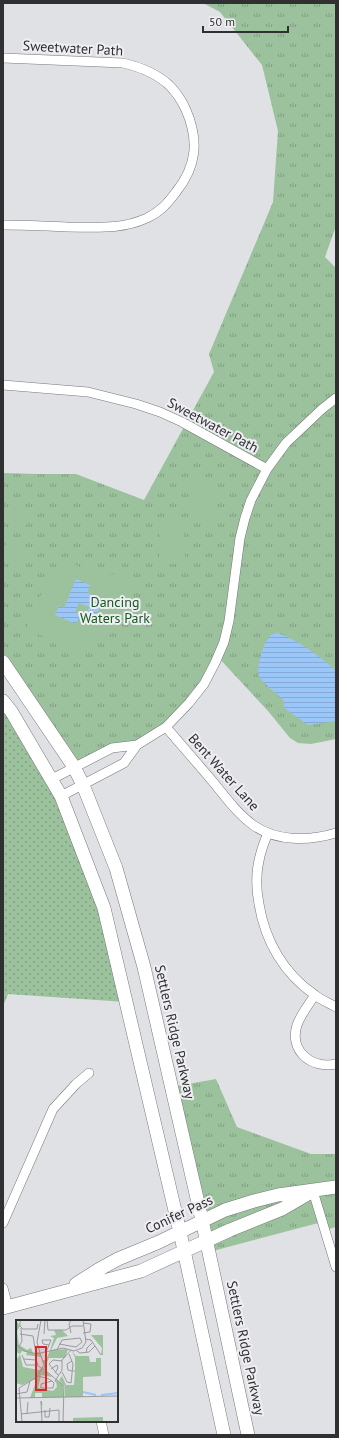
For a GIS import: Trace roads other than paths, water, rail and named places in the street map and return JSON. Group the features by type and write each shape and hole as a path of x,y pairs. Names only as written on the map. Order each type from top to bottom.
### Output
{"street":[{"name":"Sweetwater Path","path":"3,58 123,62 140,67 156,75 170,86 181,100 190,119 195,142 193,161 186,181 160,211 146,218 128,225 109,228 3,225"},
{"name":"Sweetwater Path","path":"3,385 88,392 136,404 160,412 182,422 267,469"},
{"path":"62,796 124,763 137,745 166,727 189,703 204,684 224,642 229,621 240,538 251,500 267,469 286,443 336,398"},
{"name":"Settlers Ridge Parkway","path":"3,662 74,767 83,785 116,868 144,967 202,1220 248,1435"},
{"path":"3,701 11,711 62,796 104,908 180,1232 224,1435"},
{"name":"Bent Water Lane","path":"166,727 239,812 254,826 268,833 282,837 299,839 314,839 336,833"},
{"path":"52,779 112,748 137,745"},
{"path":"268,833 259,856 257,876 257,897 267,938 280,960 293,976 315,995 336,1007"},
{"path":"315,995 297,1026 297,1044 301,1053 309,1060 323,1065 336,1064"},
{"path":"3,1223 53,1109 76,1084 89,1073"},
{"name":"Conifer Pass","path":"68,1290 118,1259 180,1232 225,1210 254,1200 278,1195 336,1187"},
{"path":"313,1191 336,1267"},
{"name":"Conifer Pass","path":"6,1307 141,1271 206,1241 282,1209 313,1191"},
{"path":"3,1288 6,1307"},
{"path":"101,1422 104,1435"}],"water":[{"path":"76,579 90,585 87,593 103,599 96,616 87,612 89,607 79,603 75,612 80,615 76,624 55,615 59,606 64,608"},
{"path":"277,633 308,649 336,671 336,721 308,725 284,708 284,701 261,679 258,672 263,648 268,638"}],"park label":[{"name":"Dancing Waters Park","path":"115,610"}]}
